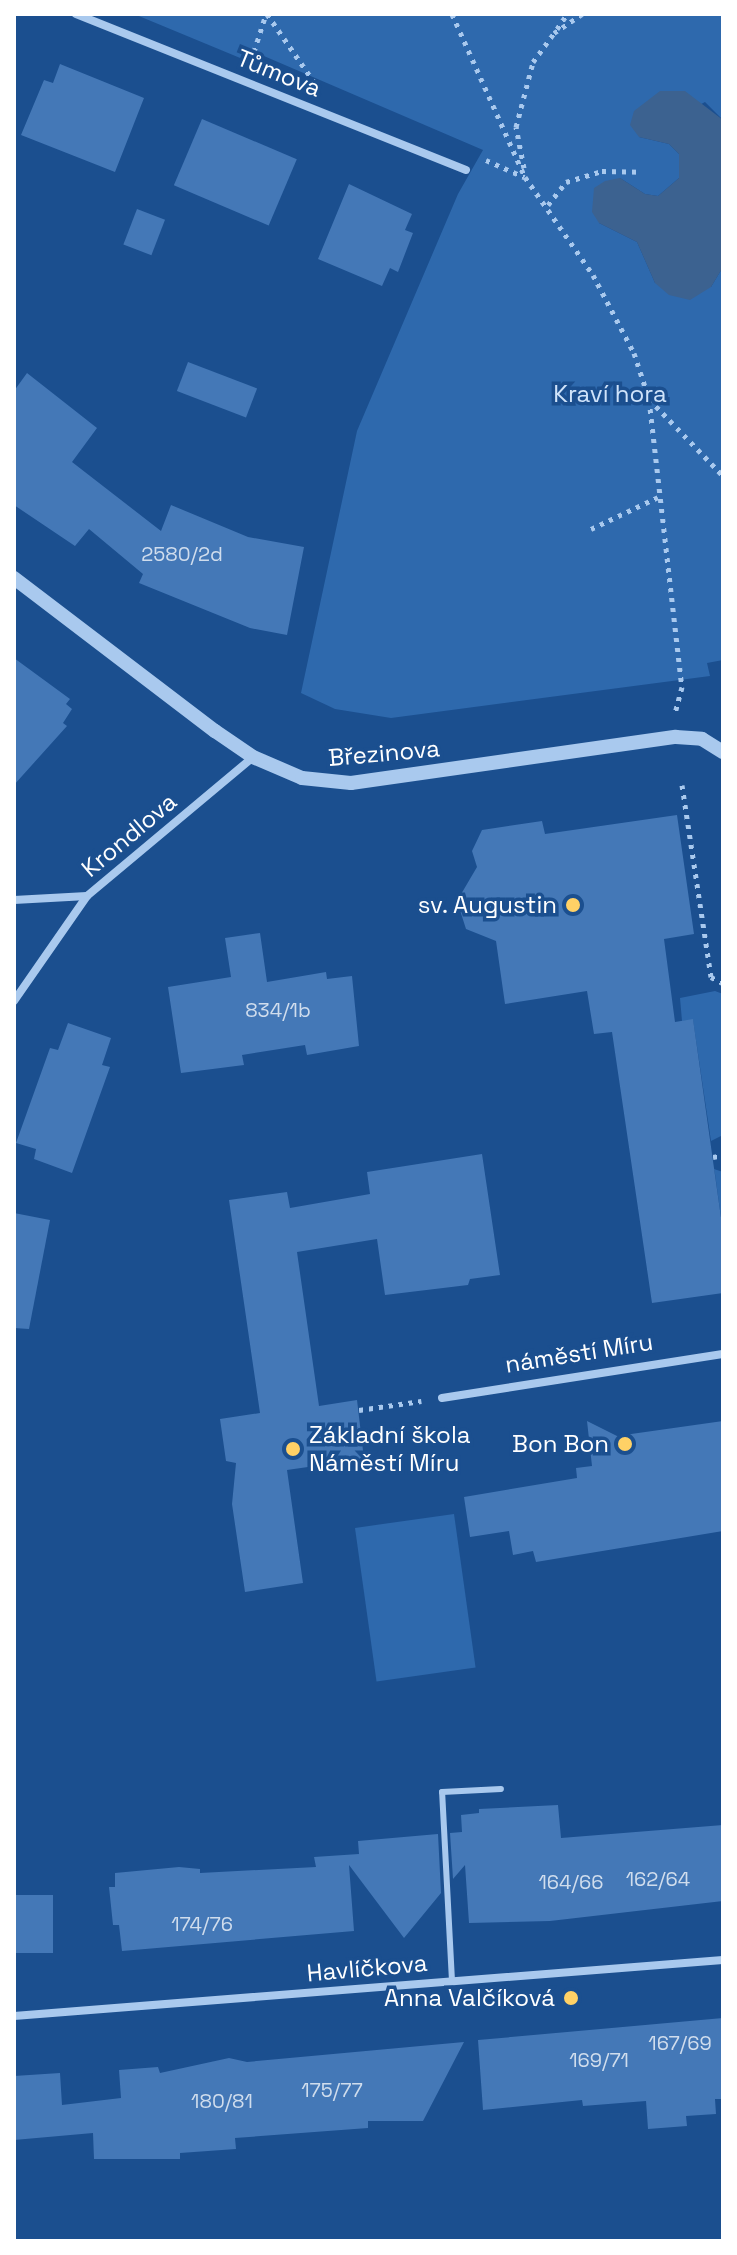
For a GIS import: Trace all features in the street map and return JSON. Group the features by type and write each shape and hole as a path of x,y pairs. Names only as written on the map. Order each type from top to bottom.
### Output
{"street":[{"name":"Tůmova","path":"76,14 466,170"},
{"name":"Březinova","path":"14,578 253,757 302,778 351,783 676,737 719,746"},
{"name":"Krondlova","path":"14,900 87,896 253,757"},
{"path":"14,1001 87,896"},
{"name":"náměstí Míru","path":"442,1398 723,1354"},
{"name":"Havlíčkova","path":"14,2016 723,1960"}],"lane":[{"path":"452,1981 442,1792 501,1789"}],"path":[{"path":"245,81 266,14"},
{"path":"266,14 319,89"},
{"path":"452,14 525,177 548,205 600,288 634,353 649,399 682,687 675,715"},
{"path":"525,177 516,127 522,96 533,62 567,14"},
{"path":"554,33 582,14"},
{"path":"548,205 566,182 602,171 641,172"},
{"path":"649,399 723,476"},
{"path":"591,529 658,497"},
{"path":"682,785 711,977 723,983"},
{"path":"713,1157 723,1155"},
{"path":"359,1410 442,1398"}],"green space":[{"name":"Kraví hora","path":"134,14 723,14 723,120 705,102 639,137 669,144 679,154 679,178 658,196 645,194 620,178 599,223 637,242 655,283 711,287 723,267 723,660 707,663 710,676 391,718 335,709 301,693 357,431 458,194 483,150 250,50 245,60"},
{"path":"715,991 723,994 723,1135 711,1141 693,1020 682,1021 680,998"},
{"path":"714,1169 723,1172 723,1232 715,1174"},
{"path":"454,1514 476,1667 377,1681 355,1528"}],"shaded area":[{"path":"660,91 685,91 723,120 723,267 711,287 690,300 669,295 655,283 637,242 599,223 592,212 594,188 605,181 620,178 645,194 658,196 679,178 679,154 669,144 639,137 630,125 634,111"}],"building":[{"path":"60,64 144,98 115,172 21,135 44,80 53,83"},
{"path":"202,119 297,159 269,226 174,185"},
{"path":"349,184 412,214 405,230 413,233 398,272 390,268 382,286 318,259"},
{"path":"137,209 165,220 151,255 123,244"},
{"path":"188,362 257,389 246,417 177,391"},
{"path":"27,373 97,428 72,462 161,531 171,505 248,537 304,547 287,635 250,628 139,583 143,574 89,529 75,546 14,505 14,391"},
{"path":"14,658 70,699 66,704 72,709 63,723 67,726 14,785"},
{"path":"677,815 694,934 664,939 675,1022 693,1019 723,1232 723,1293 652,1303 612,1032 594,1034 587,991 505,1004 496,941 466,929 457,901 477,867 472,851 482,830 542,821 545,834"},
{"path":"260,933 267,982 326,972 327,979 352,976 359,1046 307,1055 305,1045 242,1055 244,1065 181,1073 168,987 231,977 225,938"},
{"path":"68,1023 111,1038 102,1065 110,1067 72,1173 34,1159 36,1149 16,1143 50,1048 58,1050"},
{"path":"482,1154 500,1275 470,1279 468,1285 385,1295 377,1239 297,1252 319,1406 357,1400 364,1459 287,1470 303,1583 245,1592 232,1504 236,1463 226,1461 220,1419 260,1413 229,1200 287,1192 290,1208 370,1194 367,1172"},
{"path":"14,1213 50,1220 29,1329 14,1328"},
{"path":"587,1421 617,1436 723,1421 723,1531 536,1562 533,1551 513,1555 509,1531 470,1537 464,1497 577,1478 576,1468 592,1466"},
{"path":"558,1805 561,1838 723,1825 723,1901 550,1921 469,1923 465,1865 453,1879 450,1833 462,1832 461,1815 479,1813 479,1809"},
{"path":"438,1834 441,1893 404,1938 349,1865 354,1931 122,1951 119,1925 113,1925 109,1887 115,1887 115,1873 179,1867 200,1869 200,1873 316,1867 314,1857 359,1854 358,1841"},
{"path":"14,1895 53,1895 53,1953 14,1953"},
{"path":"723,2018 723,2099 715,2099 716,2114 686,2116 687,2126 648,2129 646,2101 583,2106 582,2100 483,2110 478,2040"},
{"path":"464,2042 423,2121 368,2121 368,2128 235,2138 236,2149 180,2153 180,2159 94,2159 93,2133 14,2140 14,2076 60,2073 62,2105 121,2098 119,2070 158,2067 160,2073 229,2058 247,2062"}],"place":[{"name":"sv. Augustin","path":"573,905"},
{"name":"Bon Bon","path":"625,1444"},
{"name":"Základní škola Náměstí Míru","path":"293,1449"},
{"name":"Anna Valčíková","path":"571,1998"}]}
